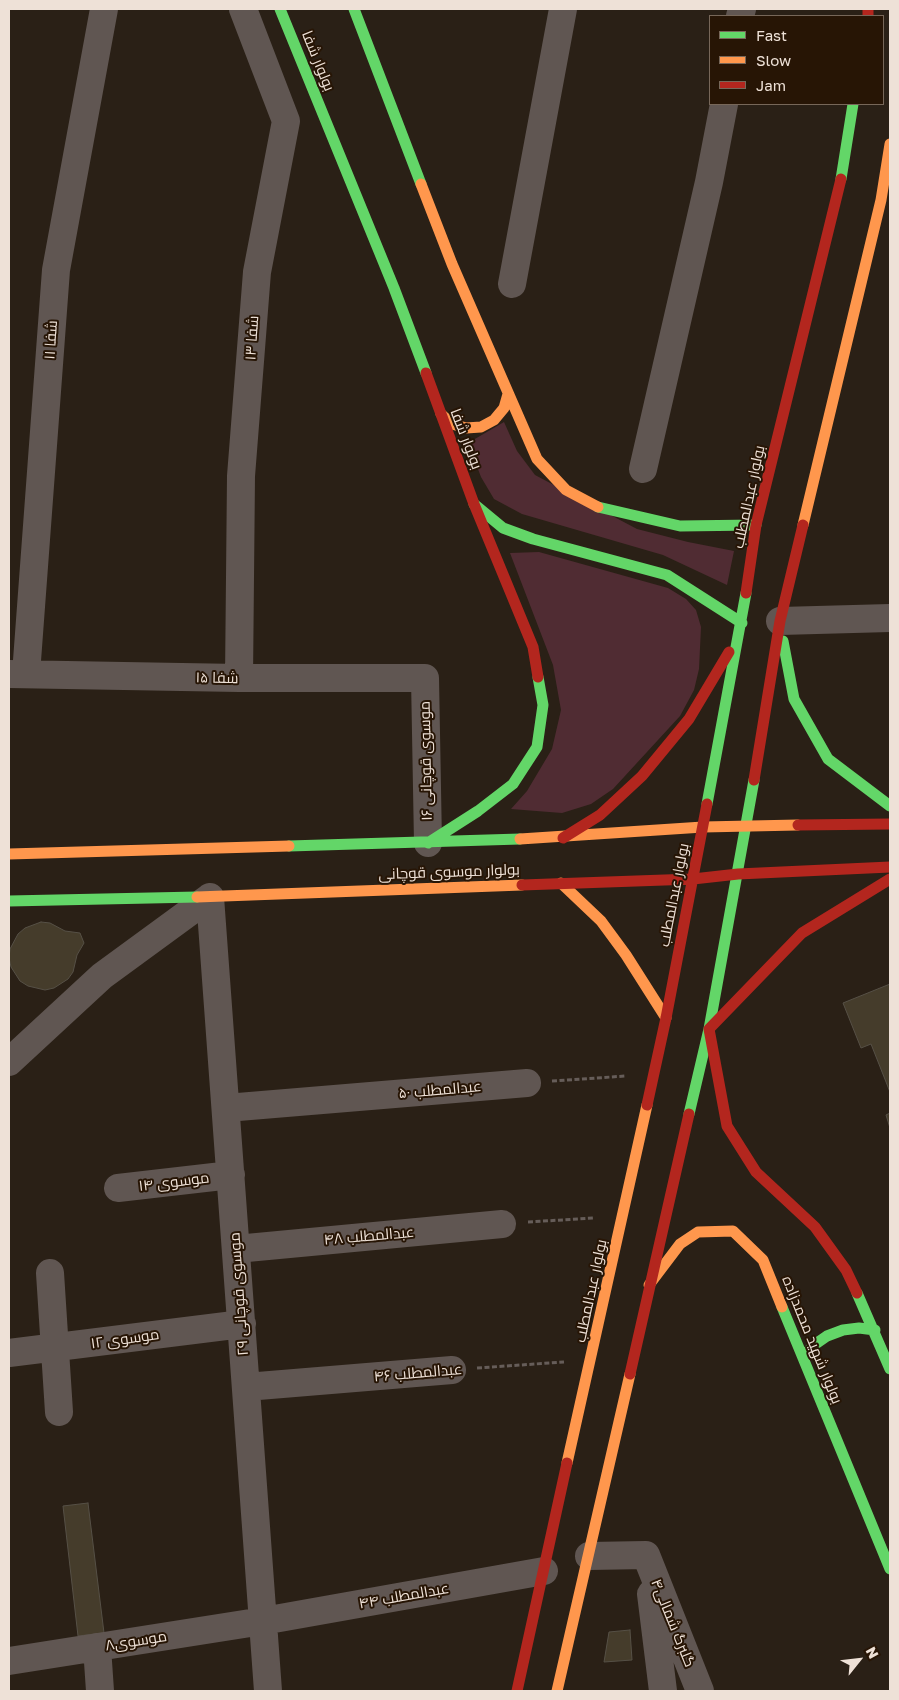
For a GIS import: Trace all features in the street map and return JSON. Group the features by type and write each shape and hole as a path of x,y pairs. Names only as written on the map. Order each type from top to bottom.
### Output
{"street":[{"name":"شفا ۱۱","path":"18,674 56,270 104,9"},
{"name":"شفا ۱۳","path":"239,678 241,476 257,272 286,121 243,9"},
{"name":"بولوار شفا","path":"280,9 394,288 474,504 533,647 543,705 537,747 513,784 478,811 428,843"},
{"path":"354,9 452,264 537,459 566,490 604,510 680,526 756,525"},
{"path":"512,284 563,9"},
{"path":"643,469 709,182 724,105"},
{"name":"بولوار عبدالمطلب","path":"517,1691 666,1018 742,622 756,525 839,191 853,105"},
{"path":"557,1691 709,1029 738,874 780,621 881,200 890,144"},
{"path":"441,414 452,424 466,428 481,427 494,420 504,408 508,394"},
{"path":"474,504 503,528 534,539 667,575 742,622"},
{"path":"780,621 890,618"},
{"path":"780,621 794,699 828,758 890,806"},
{"path":"563,838 600,815 642,776 689,719 739,636"},
{"name":"شفا ۱۵","path":"18,674 239,678 425,678"},
{"name":"موسوی قوچانی ۱۶","path":"425,678 428,843"},
{"name":"بولوار موسوی قوچانی","path":"9,854 563,838 702,827 890,824"},
{"name":"بولوار موسوی قوچانی","path":"9,900 210,897 693,879 738,874 890,867"},
{"path":"709,1029 802,933 890,879"},
{"path":"561,883 601,922 626,954 666,1018"},
{"path":"9,1062 102,976 210,897"},
{"name":"موسوی قوچانی ۲۹","path":"210,897 268,1691"},
{"path":"709,1029 727,1126 756,1172 815,1227 846,1270 875,1330 890,1369"},
{"name":"عبدالمطلب ۵۰","path":"226,1108 527,1083"},
{"name":"موسوی ۱۴","path":"118,1188 231,1175"},
{"name":"عبدالمطلب ۴۸","path":"236,1249 502,1224"},
{"name":"بولوار شهید محمدزاده","path":"649,1285 680,1244 698,1232 732,1231 763,1260 890,1569"},
{"path":"50,1273 57,1348 59,1412"},
{"name":"موسوی ۱۲","path":"9,1353 242,1324"},
{"path":"803,1357 814,1345 827,1336 843,1330 859,1328 875,1330"},
{"name":"عبدالمطلب ۴۶","path":"246,1387 452,1370"},
{"path":"589,1556 646,1555 663,1691"},
{"name":"گلبرگ شمالی۴","path":"646,1555 700,1691"},
{"name":"عبدالمطلب ۴۴","path":"263,1621 544,1571"},
{"name":"موسوی۸","path":"9,1661 263,1621"},
{"path":"97,1647 100,1691"}],"path":[{"path":"527,1083 654,1074"},
{"path":"502,1224 622,1216"},
{"name":"عبدالمطلب ۴۶","path":"452,1370 591,1360"}],"shaded area":[{"path":"504,422 517,451 535,475 637,529 734,551 727,585 663,555 522,514 494,499 481,477 468,443"},
{"path":"539,552 668,588 686,599 696,610 701,627 699,669 694,690 680,716 613,789 591,804 562,813 511,809 527,791 552,749 561,710 553,665 510,553"}],"building":[{"path":"41,922 50,923 65,931 80,933 84,943 77,955 73,972 68,979 54,988 45,990 28,986 20,981 11,967 9,958 10,949 18,934 25,928"},
{"path":"890,984 890,1092 871,1044 861,1048 843,1003"},
{"path":"890,1113 890,1128 886,1115"},
{"path":"88,1503 104,1633 78,1636 63,1506"},
{"path":"630,1630 632,1660 604,1662 609,1632"}],"traffic: fast":[{"path":"280,9 394,288 426,373"},
{"path":"354,9 421,184"},
{"path":"841,179 853,105"},
{"path":"474,504 503,528 533,539 667,575 742,623"},
{"path":"598,507 680,526 756,525"},
{"path":"707,804 746,593"},
{"path":"783,641 794,699 828,759 890,806"},
{"path":"428,843 478,811 513,784 537,747 543,705 538,677"},
{"path":"689,1114 709,1029 754,780"},
{"path":"289,846 520,839"},
{"path":"9,901 197,897"},
{"path":"857,1293 890,1369"},
{"path":"782,1307 890,1569"},
{"path":"803,1357 814,1345 827,1336 843,1330 859,1328 875,1330"}],"traffic: slow":[{"path":"803,525 881,200 890,144"},
{"path":"421,184 452,264 537,459 566,490 598,507"},
{"path":"441,414 452,424 466,428 481,427 494,420 504,408 508,394"},
{"path":"520,839 703,827 798,825"},
{"path":"9,854 289,846"},
{"path":"561,883 601,921 626,955 666,1018"},
{"path":"197,897 522,885"},
{"path":"567,1463 647,1105"},
{"path":"649,1285 680,1244 698,1232 733,1231 763,1260 782,1307"},
{"path":"557,1691 630,1374"}],"traffic: jam":[{"path":"868,9 868,15"},
{"path":"746,593 756,525 841,179"},
{"path":"426,373 474,504 533,647 538,677"},
{"path":"754,780 780,621 803,525"},
{"path":"563,838 600,815 642,776 689,719 729,652"},
{"path":"647,1105 666,1018 707,804"},
{"path":"798,825 890,824"},
{"path":"522,885 693,879 738,874 890,867"},
{"path":"709,1029 802,933 890,879"},
{"path":"709,1029 727,1126 756,1172 815,1227 846,1270 857,1293"},
{"path":"630,1374 689,1114"},
{"path":"517,1691 567,1463"}]}
